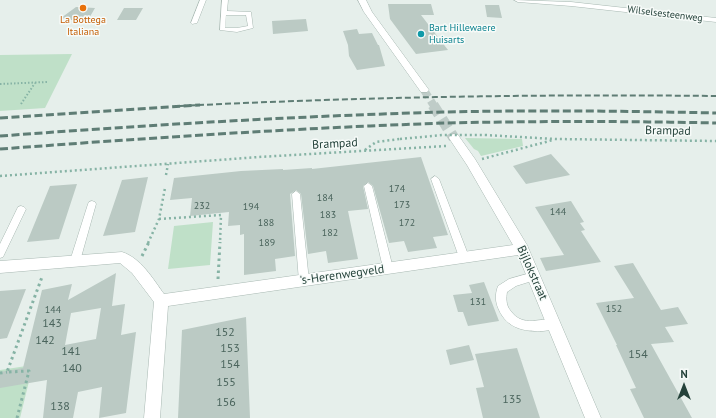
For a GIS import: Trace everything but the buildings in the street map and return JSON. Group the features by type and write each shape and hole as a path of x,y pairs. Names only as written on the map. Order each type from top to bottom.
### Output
{"street":[{"path":"362,0 368,12 424,90"},
{"name":"Wilselsesteenweg","path":"518,0 571,4 716,20"},
{"name":"Bijlokstraat","path":"452,142 471,162 522,249 593,418"},
{"name":"'s-Herenwegveld","path":"161,301 522,249"},
{"path":"0,267 122,257 136,269 161,301 152,418"}],"lane":[{"path":"194,23 203,0"},
{"path":"225,13 249,13 252,27 246,29 222,29 225,13 224,4 226,0"},
{"path":"435,179 464,258"},
{"path":"368,186 388,268"},
{"path":"296,194 304,281"},
{"path":"75,261 92,204"},
{"path":"0,254 21,209"},
{"path":"534,276 513,282 502,289 500,295 501,305 505,312 520,324 528,326 554,324"}],"path":[{"path":"21,104 35,82"},
{"path":"0,84 47,82"},
{"name":"Brampad","path":"0,176 365,151 368,145 380,140 443,135 485,135 555,139 716,141"},
{"path":"471,162 555,139"},
{"path":"365,151 452,142"},
{"path":"166,175 168,164"},
{"path":"136,269 159,219 165,188"},
{"path":"159,219 221,215 217,293"},
{"path":"7,372 47,263"},
{"path":"0,373 29,371 17,418"}],"green space":[{"path":"72,54 45,108 0,111 0,55"},
{"path":"465,138 522,139 523,146 481,156"},
{"path":"213,222 210,265 168,269 174,226"},
{"path":"33,365 20,418 0,418 0,370"}],"tunnel":[{"path":"424,90 434,106"},
{"path":"433,105 454,138"}],"railway":[{"path":"195,105 314,100 448,97 582,95 716,96"},
{"path":"0,118 195,105"},
{"path":"180,106 195,105"},
{"path":"195,105 200,105"},
{"path":"0,136 223,121 480,111 716,113"},
{"path":"0,149 223,134 446,123 716,123"}],"place":[{"name":"La Bottega Italiana","path":"83,8"},
{"name":"Bart Hillewaere Huisarts","path":"421,34"}]}
